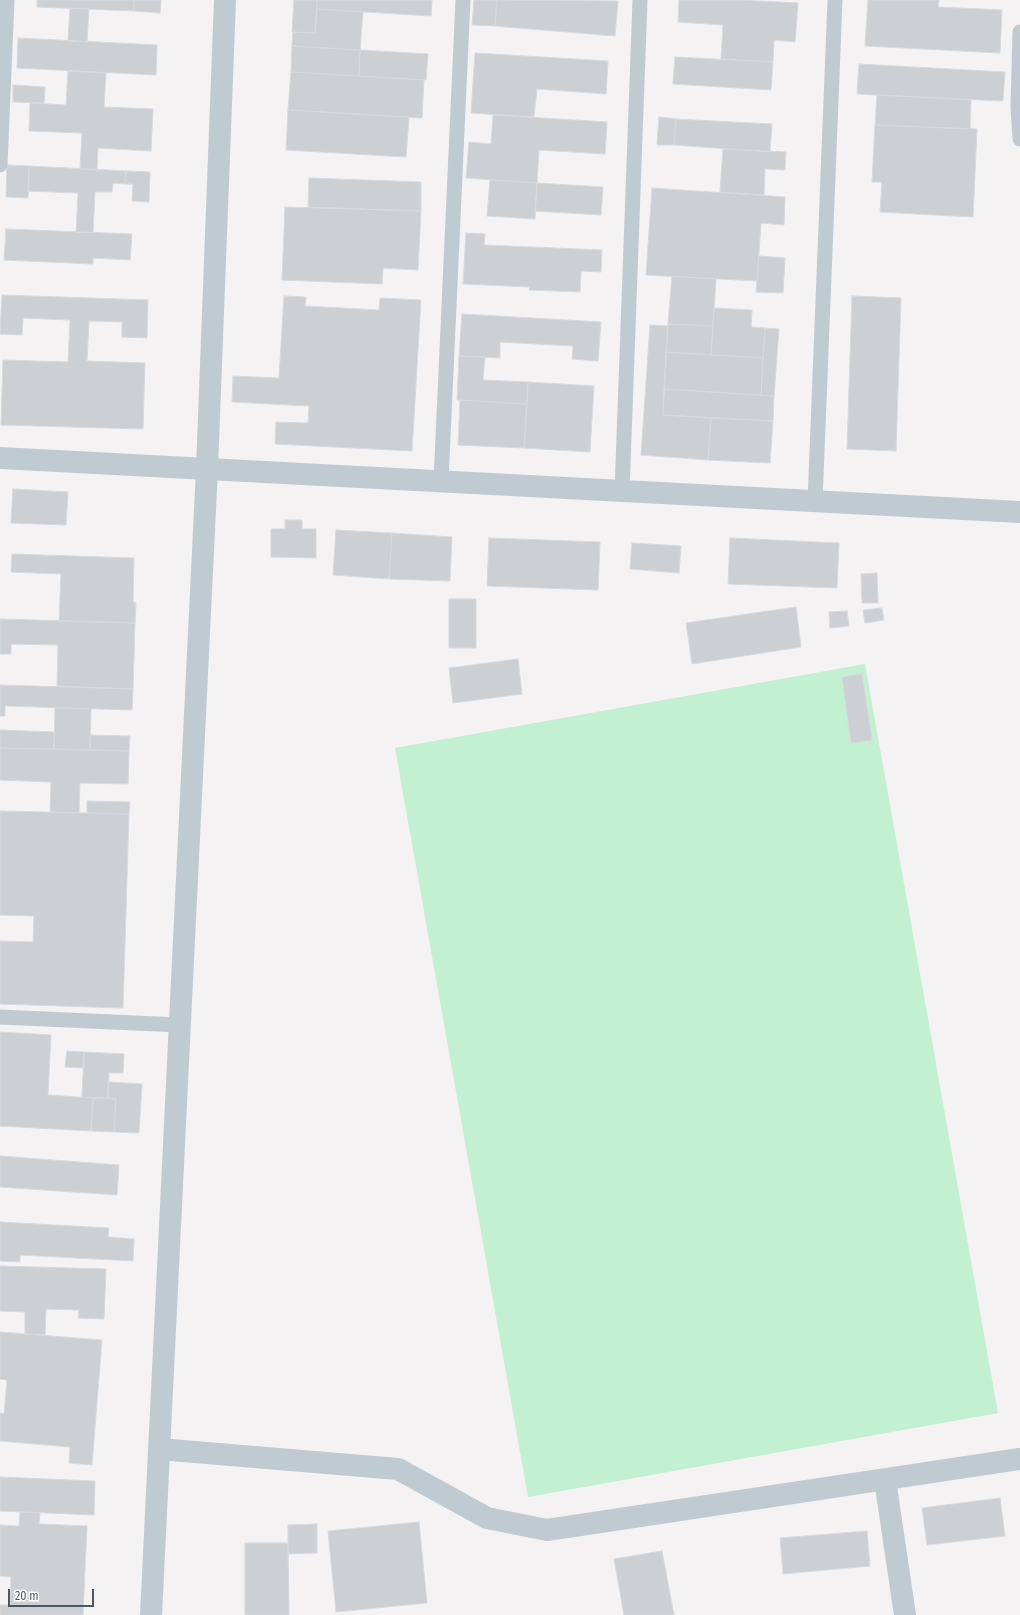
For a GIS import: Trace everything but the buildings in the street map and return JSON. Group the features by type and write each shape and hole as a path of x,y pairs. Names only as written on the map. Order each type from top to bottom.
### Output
{"street":[{"path":"151,1615 207,469 225,0"},
{"path":"0,458 1020,512"},
{"path":"159,1449 398,1469 487,1518 547,1530 1020,1459"},
{"path":"886,1480 905,1615"}],"lane":[{"path":"0,166 7,0"},
{"path":"441,481 463,0"},
{"path":"622,492 640,0"},
{"path":"814,502 836,0"},
{"path":"1020,32 1020,139"},
{"path":"0,1017 180,1025"}],"green space":[{"path":"865,664 998,1413 528,1497 395,748"}]}
